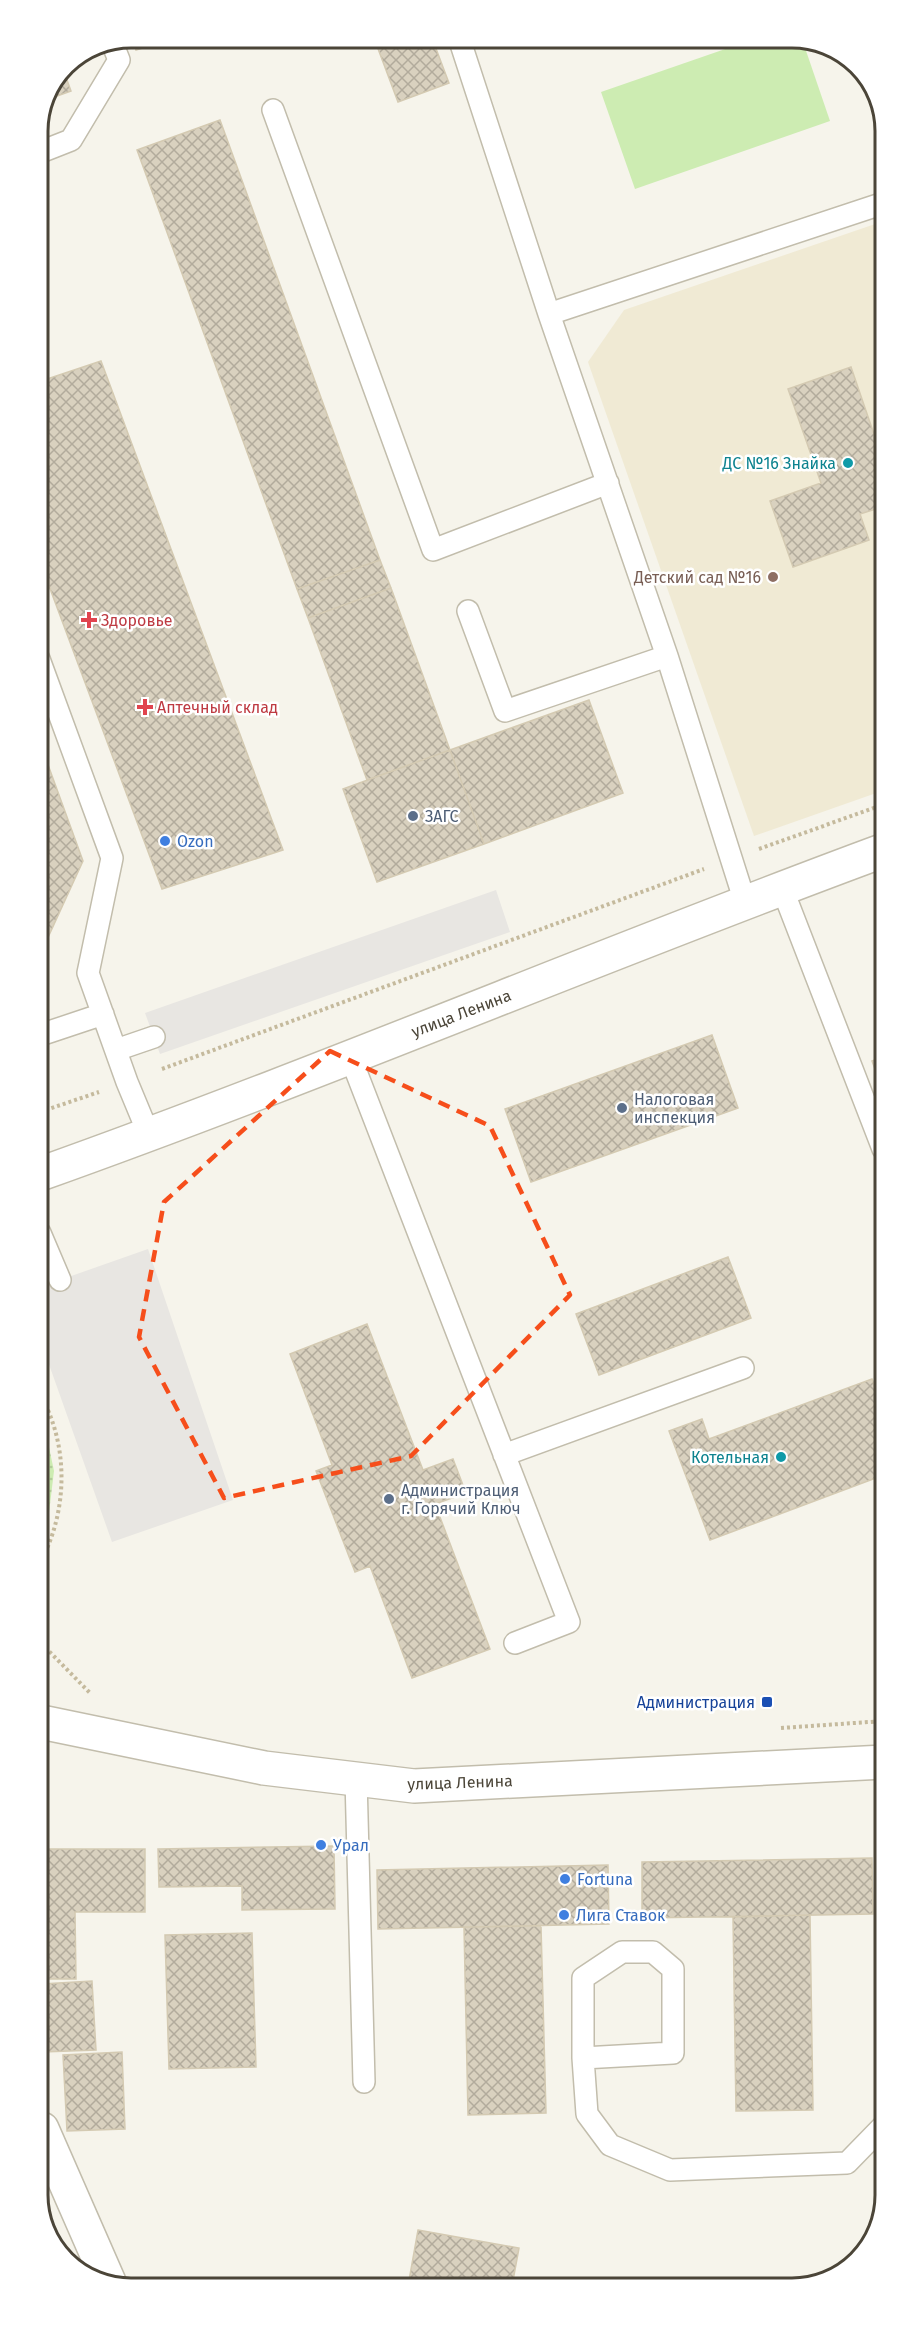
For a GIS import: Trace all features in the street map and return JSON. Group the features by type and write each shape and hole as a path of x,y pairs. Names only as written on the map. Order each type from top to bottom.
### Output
{"street":[{"name":"улица Ленина","path":"48,1171 149,1135 745,902 875,854"},
{"name":"улица Ленина","path":"48,1723 264,1768 414,1786 875,1763"},
{"path":"48,2143 105,2274"}],"lane":[{"path":"462,48 549,314 667,656 745,902"},
{"path":"48,149 71,140 119,60 115,50"},
{"path":"273,110 433,550 608,483"},
{"path":"549,314 875,206"},
{"path":"468,611 505,711 667,656"},
{"path":"48,684 112,858 88,973 127,1082 149,1135"},
{"path":"782,888 875,1128"},
{"path":"48,1032 103,1014"},
{"path":"116,1050 154,1037"},
{"path":"350,1056 569,1622 515,1643"},
{"path":"48,1252 60,1280"},
{"path":"504,1455 743,1368"},
{"path":"356,1779 364,2082"},
{"path":"583,2058 673,2053 673,1969 653,1952 622,1952 583,1978 583,2058 587,2114 610,2145 670,2170 847,2163 875,2134"}],"path":[{"path":"48,1109 875,807"},
{"path":"48,1411 62,1471 61,1498 54,1533 48,1546"},
{"path":"48,1650 96,1700"},
{"path":"778,1728 875,1722"}],"highlighted area":[{"path":"330,1051 490,1126 570,1295 411,1456 224,1498 139,1337 164,1202"}],"shaded area":[{"name":"Детский сад №16","path":"875,224 875,793 754,836 588,362 624,310"},
{"path":"496,890 510,932 160,1054 145,1013"},
{"path":"148,1249 233,1500 112,1542 48,1362 48,1284"}],"green space":[{"path":"728,48 798,48 806,50 830,121 635,189 601,92"},
{"path":"48,1442 54,1471 48,1521"}],"building":[{"path":"378,48 436,48 449,83 398,102"},
{"path":"66,79 71,91 56,96"},
{"path":"220,120 380,560 297,589 137,150"},
{"path":"101,361 283,850 162,889 48,583 48,379"},
{"name":"ДС №16 Знайка","path":"851,367 875,437 875,509 860,514 869,540 793,567 770,501 821,483 788,389"},
{"path":"380,560 391,588 308,618 297,589"},
{"path":"391,588 450,750 367,780 308,618"},
{"path":"589,700 623,793 484,844 450,750"},
{"name":"ЗАГС","path":"450,750 484,844 377,882 343,789"},
{"path":"48,765 83,861 48,938"},
{"name":"Налоговая инспекция","path":"712,1035 738,1108 531,1182 505,1109"},
{"path":"728,1257 751,1318 599,1375 576,1314"},
{"name":"Администрация г. Горячий Ключ","path":"367,1324 423,1470 453,1459 466,1493 435,1504 490,1649 412,1678 370,1566 355,1572 316,1471 332,1465 290,1354"},
{"name":"Котельная","path":"872,1379 875,1387 875,1478 710,1540 669,1431 702,1419 709,1439"},
{"path":"334,1846 335,1909 242,1910 242,1886 159,1887 158,1849"},
{"path":"48,1849 145,1849 145,1912 75,1912 76,1979 48,1979"},
{"path":"872,1858 873,1914 642,1918 642,1862"},
{"path":"608,1865 609,1924 378,1929 377,1870"},
{"path":"810,1915 813,2110 736,2111 733,1917"},
{"path":"541,1926 546,2113 468,2115 464,1927"},
{"path":"252,1933 256,2067 169,2069 165,1935"},
{"path":"92,1981 96,2050 48,2052 48,1984"},
{"path":"122,2052 125,2129 67,2131 63,2055"},
{"path":"418,2230 519,2248 513,2278 409,2278"}],"place":[{"name":"ДС №16 Знайка","path":"848,463"},
{"name":"Детский сад №16","path":"773,577"},
{"name":"Здоровье","path":"89,620"},
{"name":"Аптечный склад","path":"145,707"},
{"name":"ЗАГС","path":"413,816"},
{"name":"Ozon","path":"165,841"},
{"name":"Налоговая инспекция","path":"622,1108"},
{"name":"Котельная","path":"781,1457"},
{"name":"Администрация г. Горячий Ключ","path":"389,1499"},
{"name":"Администрация","path":"767,1702"},
{"name":"Урал","path":"321,1845"},
{"name":"Fortuna","path":"565,1879"},
{"name":"Лига Ставок","path":"564,1915"}]}
